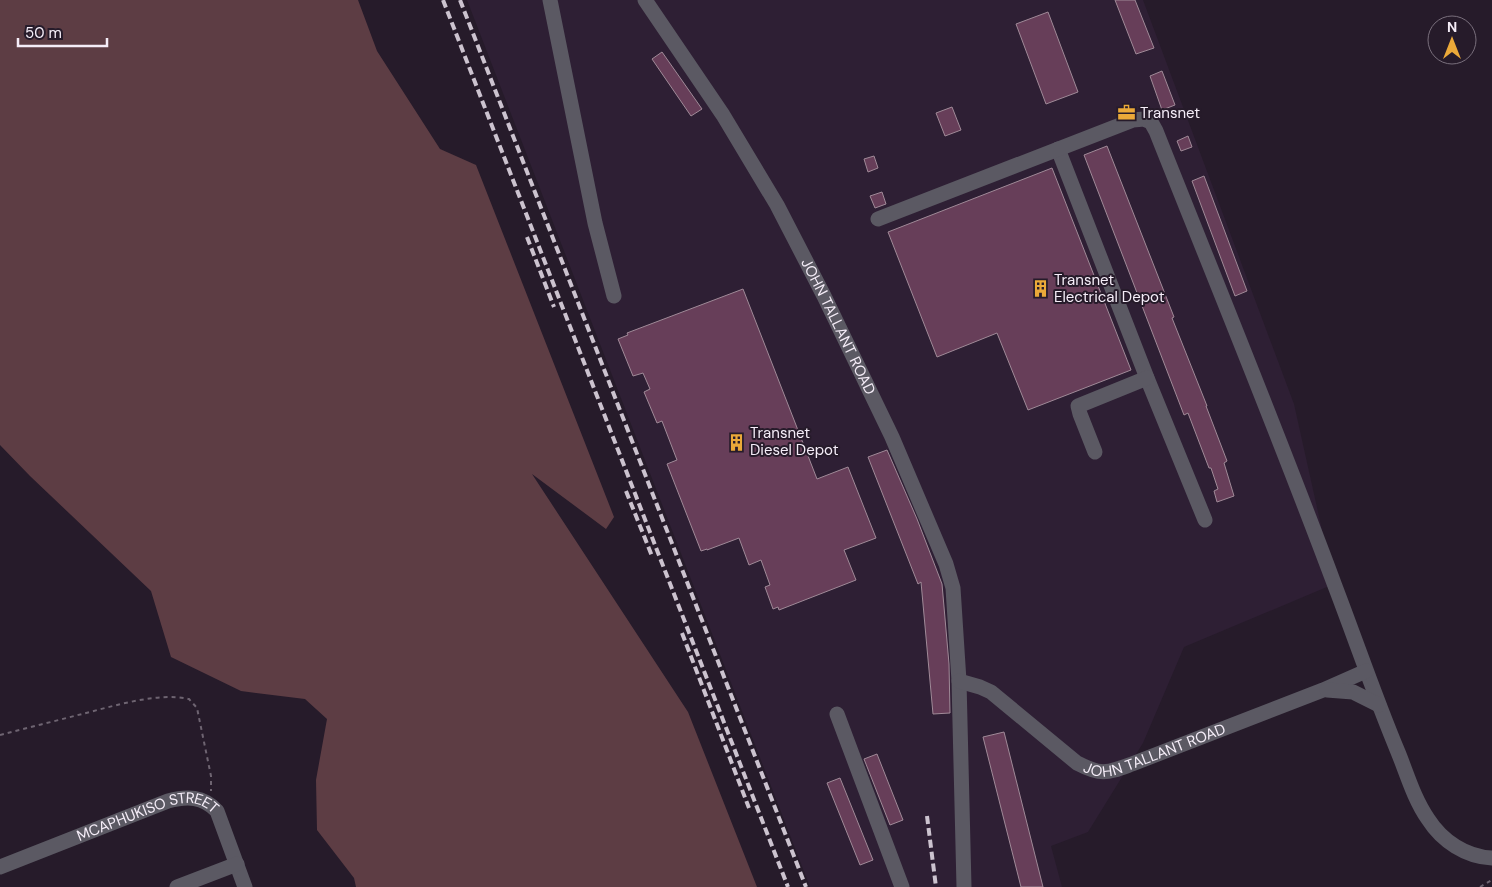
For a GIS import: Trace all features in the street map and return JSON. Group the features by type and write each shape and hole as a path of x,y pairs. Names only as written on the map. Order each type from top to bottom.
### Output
{"street":[{"path":"550,0 593,213 614,296"},
{"name":"JOHN TALLANT ROAD","path":"645,0 723,115 777,205 824,296 892,437 950,577 953,588 959,681 964,887"},
{"path":"878,219 1133,120 1144,119 1151,122 1156,130 1267,411 1379,705 1417,799 1436,831 1456,847 1484,858 1492,858"},
{"path":"1058,149 1147,378 1205,520"},
{"path":"1095,452 1078,406 1147,378"},
{"name":"JOHN TALLANT ROAD","path":"959,681 991,692 1077,763 1104,773 1124,767 1322,690 1366,671"},
{"path":"1322,690 1353,692 1379,705"},
{"path":"836,714 902,887"},
{"name":"MCAPHUKISO STREET","path":"0,866 168,801 190,797 210,803 217,811 245,887"},
{"path":"177,887 237,864"}],"path":[{"path":"0,735 111,707 158,698 189,699 196,708 211,776 210,803"},
{"path":"1480,887 1492,880"}],"shaded area":[{"path":"0,0 358,0 377,51 440,149 476,165 614,517 606,529 532,474 688,712 757,887 356,887 354,878 317,830 316,780 327,719 305,699 241,691 171,657 151,591 0,445"},
{"path":"467,0 1143,0 1294,404 1334,584 1184,647 1143,743 1088,832 1051,846 1062,887 810,887"}],"building":[{"path":"1115,0 1135,0 1154,48 1136,54"},
{"path":"1048,12 1078,92 1046,104 1016,24"},
{"path":"662,52 702,109 691,116 652,59"},
{"path":"1162,71 1175,105 1162,110 1150,76"},
{"path":"952,107 961,130 945,136 936,113"},
{"path":"1188,136 1192,147 1181,151 1177,141"},
{"path":"1107,146 1174,317 1172,318 1227,461 1224,463 1234,496 1217,502 1214,491 1218,489 1211,468 1209,468 1188,413 1184,415 1084,155"},
{"path":"874,156 878,168 868,172 864,159"},
{"name":"Transnet Electrical Depot","path":"1052,168 1131,370 1028,410 997,333 937,357 888,232"},
{"path":"1204,176 1247,291 1235,296 1192,181"},
{"path":"882,192 886,204 875,208 870,196"},
{"name":"Transnet Diesel Depot","path":"743,289 817,479 848,467 876,538 844,550 856,580 779,610 778,607 773,609 765,587 770,585 761,560 749,565 739,538 701,551 667,464 677,460 662,421 657,423 644,392 650,389 643,373 633,376 618,339 628,335 627,333"},
{"path":"887,450 917,519 942,584 949,664 950,713 933,714 921,582 918,584 868,457"},
{"path":"1004,732 1043,887 1021,887 983,737"},
{"path":"877,754 903,820 890,825 864,759"},
{"path":"840,778 873,860 860,865 827,783"}],"railway":[{"path":"443,0 788,887"},
{"path":"460,0 806,887"},
{"path":"527,237 554,307"},
{"path":"626,491 652,556"},
{"path":"682,633 749,808"},
{"path":"927,816 936,887"}],"place":[{"name":"Transnet","path":"1126,113"},
{"name":"Transnet Electrical Depot","path":"1040,289"},
{"name":"Transnet Diesel Depot","path":"736,442"}]}
